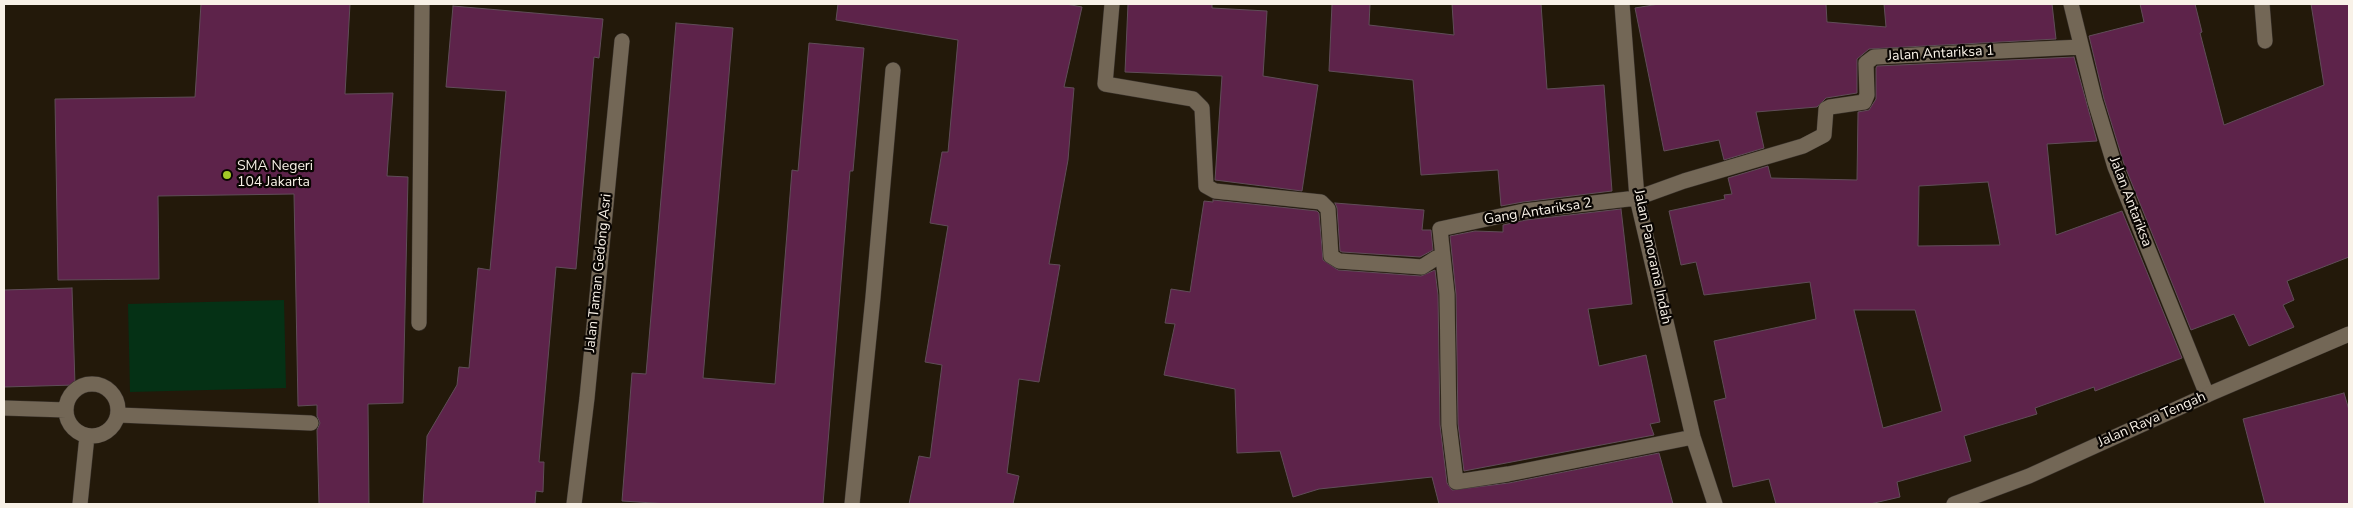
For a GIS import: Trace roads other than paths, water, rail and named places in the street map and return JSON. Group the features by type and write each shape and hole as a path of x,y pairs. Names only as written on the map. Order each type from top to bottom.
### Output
{"street":[{"path":"419,323 422,4"},
{"path":"1112,4 1105,84 1193,99 1202,108 1206,186 1215,191 1322,202 1328,209 1331,256 1339,261 1422,267 1436,258 1443,259 1447,294 1449,425 1456,482 1508,474 1693,437"},
{"name":"Jalan Panorama Indah","path":"1622,4 1637,198 1693,437 1715,504"},
{"name":"Jalan Antariksa","path":"2071,4 2081,47 2115,167 2207,395"},
{"path":"2262,4 2265,41"},
{"name":"Jalan Taman Gedong Asri","path":"574,504 587,398 622,40"},
{"name":"Jalan Antariksa 1","path":"1637,198 1684,181 1803,146 1819,139 1824,135 1826,110 1830,107 1864,102 1867,96 1866,63 1874,57 2081,47"},
{"path":"852,504 893,70"},
{"name":"Gang Antariksa 2","path":"1443,259 1440,229 1524,211 1637,198"},
{"name":"Jalan Raya Tengah","path":"1954,504 2028,476 2207,395 2349,334"},
{"path":"86,384 98,384 109,389 116,398 119,415 109,431 99,436 87,436 76,431 69,422 66,410 68,399 75,390 86,384"},
{"path":"4,408 66,410"},
{"path":"119,415 310,424"},
{"path":"80,504 87,436"}],"place":[{"name":"SMA Negeri 104 Jakarta","path":"227,175"}]}
